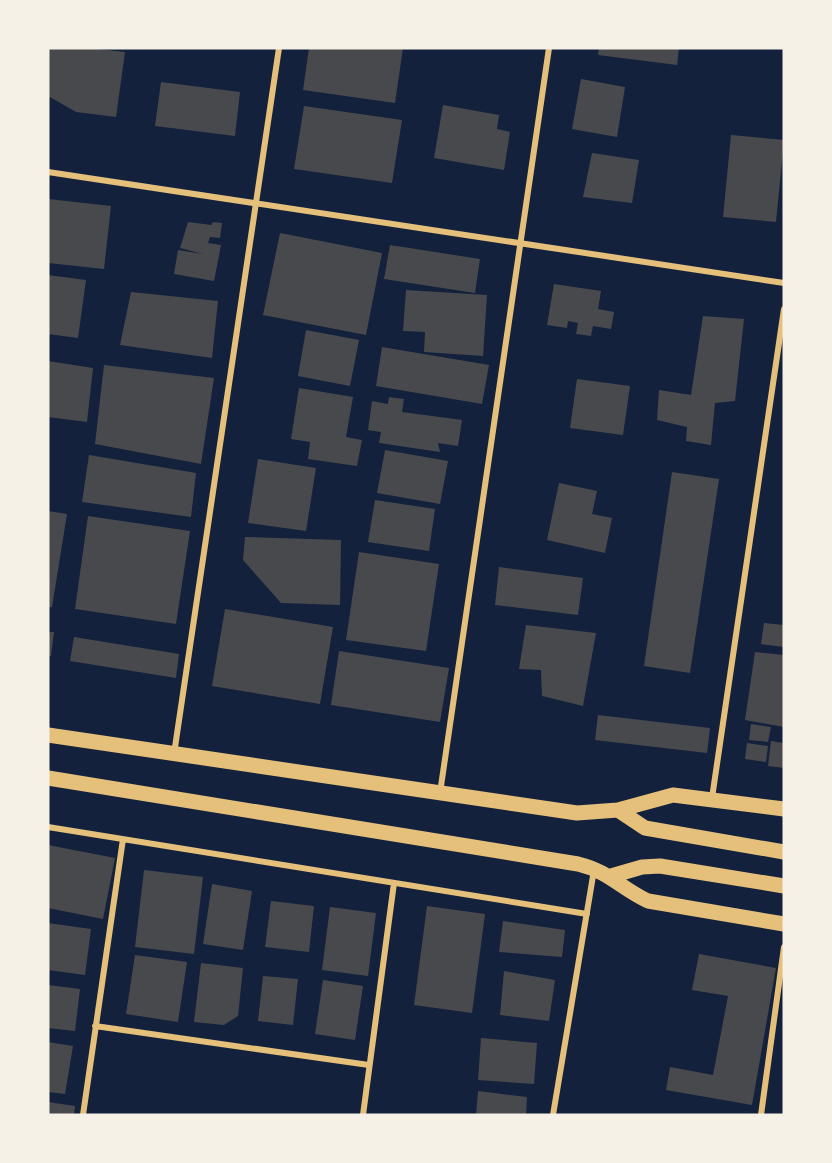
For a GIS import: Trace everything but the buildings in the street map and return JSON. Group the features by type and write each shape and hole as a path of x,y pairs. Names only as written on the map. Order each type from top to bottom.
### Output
{"highway":[{"path":"48,735 577,813 618,810 673,795 712,798 784,809"},
{"path":"48,778 594,868 611,876 648,901 784,924"},
{"path":"618,810 645,828 784,852"},
{"path":"611,876 625,870 660,866 784,886"}],"street":[{"path":"174,754 279,48"},
{"path":"440,793 549,48"},
{"path":"48,172 784,283"},
{"path":"712,798 784,309"},
{"path":"48,827 587,914"},
{"path":"83,1115 123,839"},
{"path":"553,1115 594,868"},
{"path":"363,1115 394,883"},
{"path":"761,1115 784,948"},
{"path":"95,1026 369,1065"}]}
